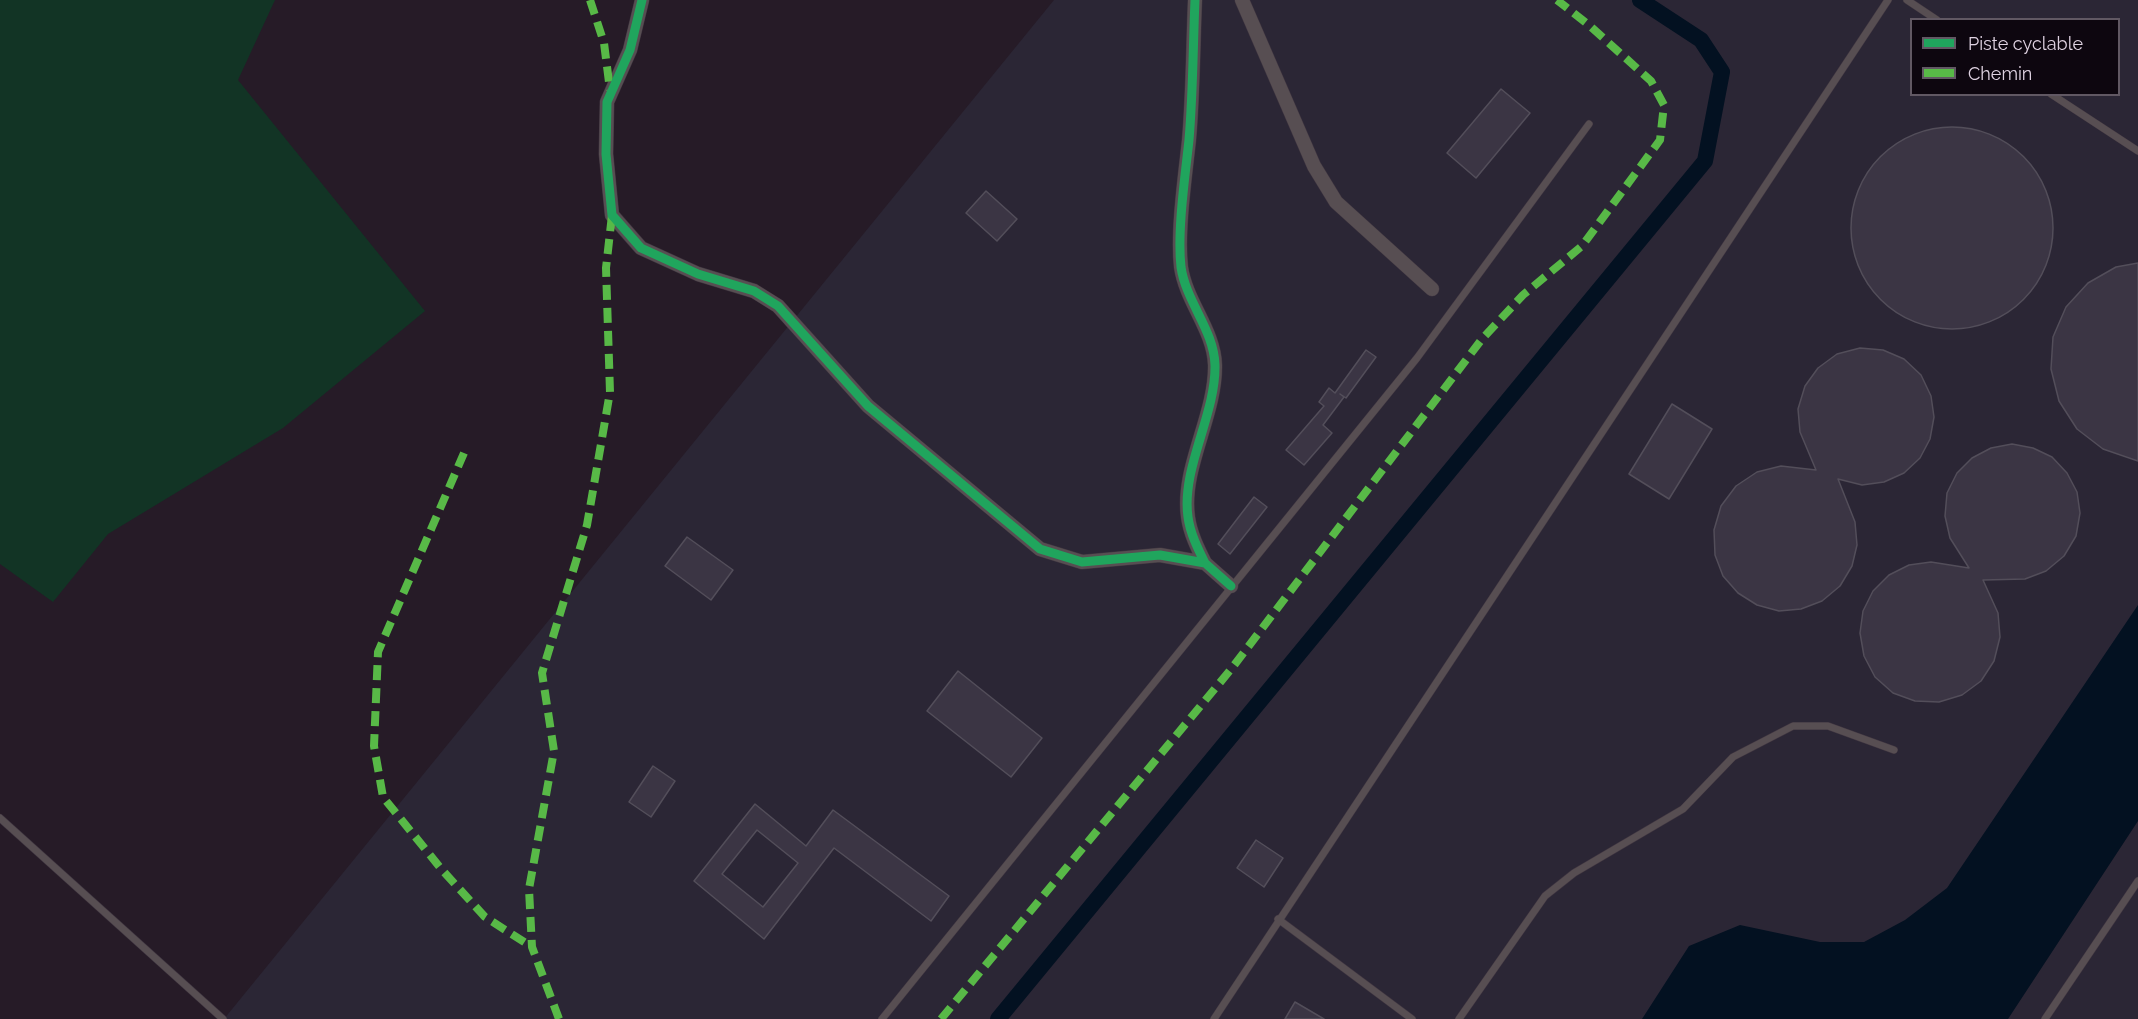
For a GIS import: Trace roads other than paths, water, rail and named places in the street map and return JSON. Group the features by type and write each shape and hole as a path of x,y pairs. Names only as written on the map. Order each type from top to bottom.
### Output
{"street":[{"path":"642,0 630,50 607,102 606,154 612,215 641,248 698,274 754,291 778,306 868,406 1040,549 1082,562 1160,555 1205,563"},
{"path":"1195,0 1192,100 1183,203 1181,268 1209,334 1215,364 1213,389 1188,491 1188,517 1196,545 1205,563 1231,586"},
{"path":"1242,0 1314,166 1336,202 1432,289"}],"lane":[{"path":"1214,1019 1888,0"},
{"path":"1907,0 1934,18"},
{"path":"2054,96 2138,152"},
{"path":"882,1019 1418,358 1589,124"},
{"path":"1459,1019 1545,896 1574,873 1683,809 1733,758 1793,726 1828,726 1893,750"},
{"path":"0,818 223,1019"},
{"path":"2045,1019 2138,881"},
{"path":"1278,919 1412,1019"}],"water":[{"path":"2138,605 2138,821 2008,1019 1642,1019 1689,946 1740,925 1820,942 1864,942 1905,920 1947,888"}],"waterway":[{"path":"998,1019 1705,161 1722,72 1701,40 1640,0"}]}
